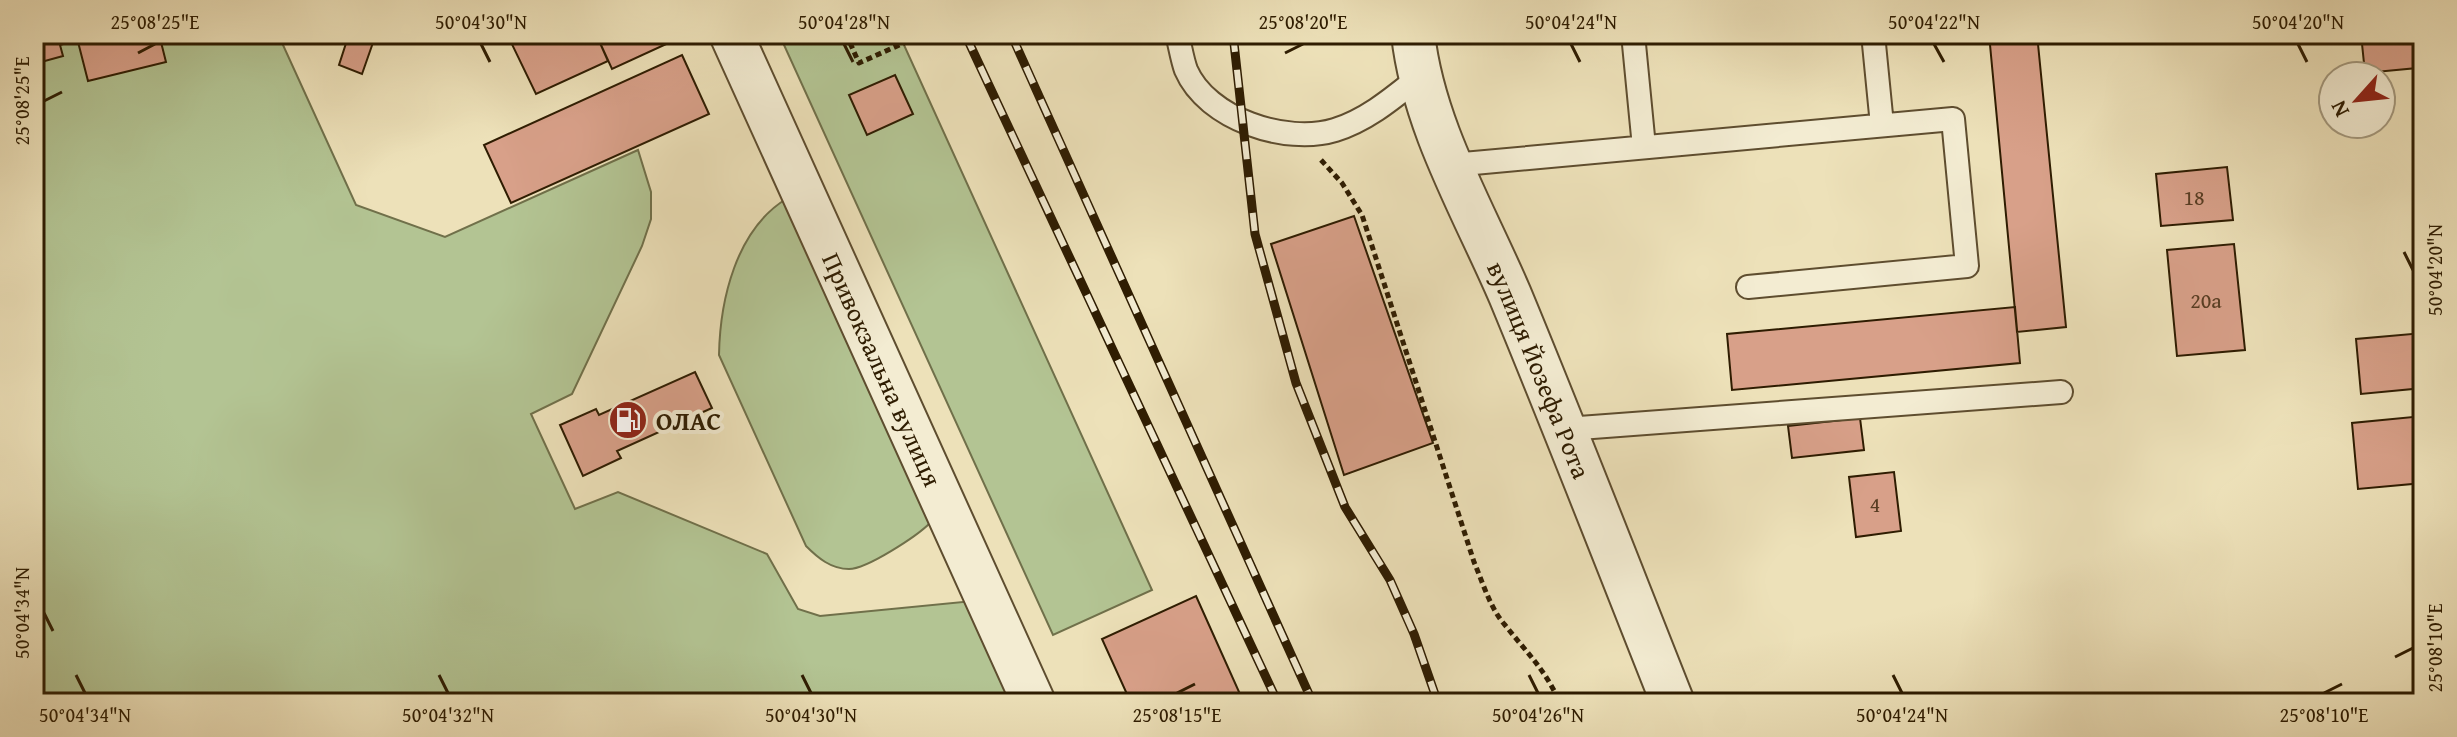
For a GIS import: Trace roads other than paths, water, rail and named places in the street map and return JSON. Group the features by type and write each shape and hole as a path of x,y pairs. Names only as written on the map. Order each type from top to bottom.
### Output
{"street":[{"name":"Привокзальна вулиця","path":"731,34 1034,703"},
{"name":"вулиця Йозефа Рота","path":"1413,34 1418,78 1452,165 1566,429 1673,703"}],"lane":[{"path":"1177,34 1187,71 1211,102 1252,124 1294,134 1335,130 1377,110 1418,78"},
{"path":"1633,34 1644,147"},
{"path":"1873,34 1882,125"},
{"path":"1452,165 1953,119 1967,266 1748,287"},
{"path":"1566,429 2061,392"}],"railway":[{"path":"965,34 1278,703"},
{"path":"1011,34 1313,703"},
{"path":"1233,34 1255,234 1296,383 1345,507 1390,580 1414,634 1438,703"}],"place":[{"name":"ОЛАС","path":"628,420"}]}
